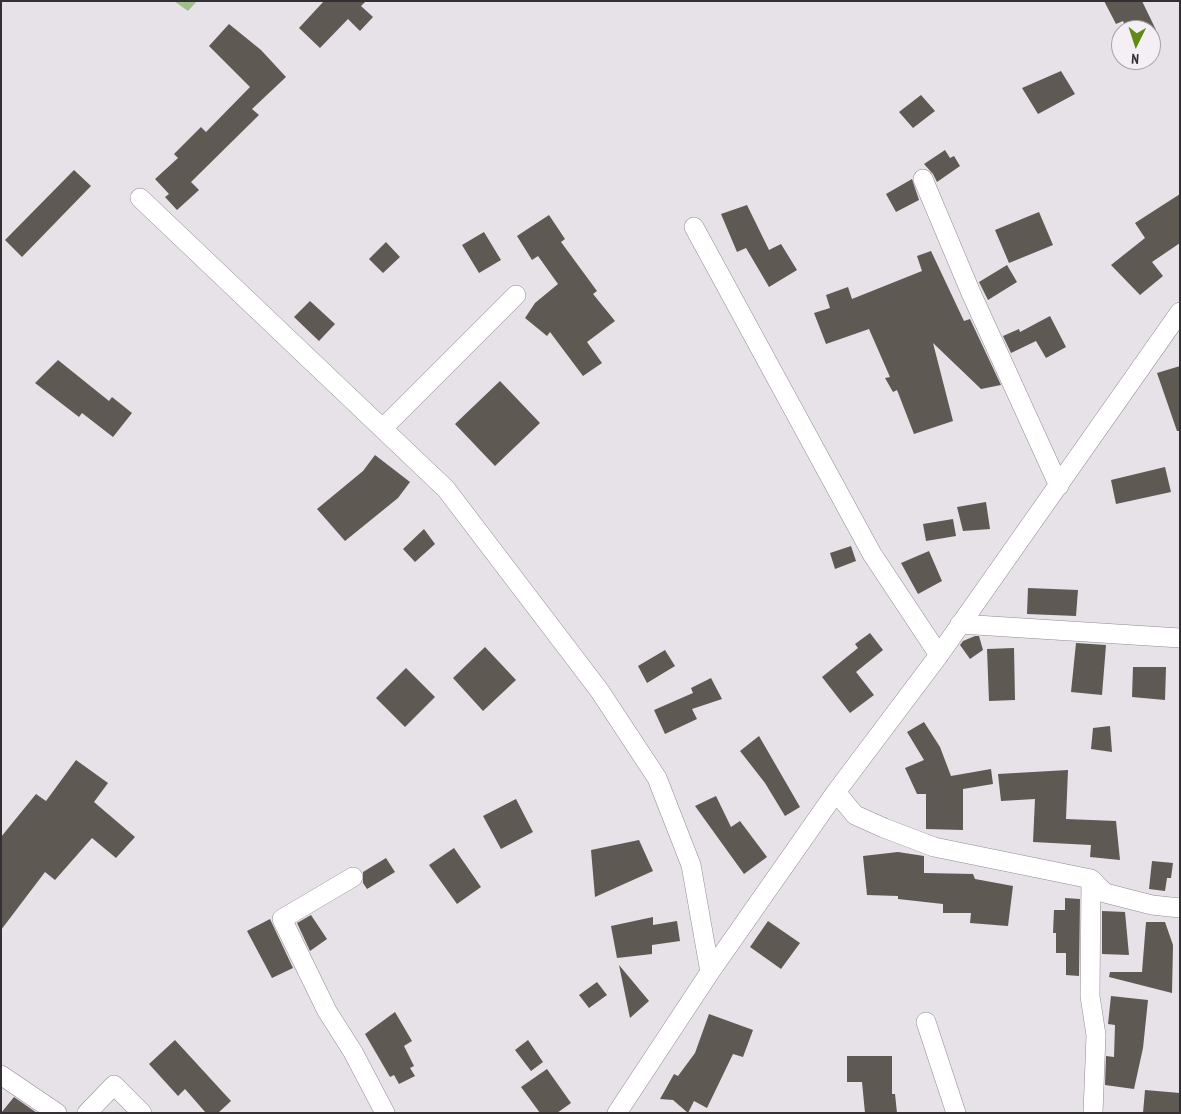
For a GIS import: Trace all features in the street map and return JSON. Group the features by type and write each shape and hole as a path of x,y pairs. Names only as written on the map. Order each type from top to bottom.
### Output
{"street":[{"path":"923,179 970,293 1059,486"},
{"path":"140,198 446,489 599,690 657,778 691,865 710,972"},
{"path":"694,227 872,554 938,655"},
{"path":"383,428 516,295"},
{"path":"617,1113 710,972 836,792 938,655 1180,312"},
{"path":"960,624 1180,638"},
{"path":"836,792 855,815 934,847 1090,880 1105,893 1152,905 1180,908"},
{"path":"353,877 282,919 327,1011 353,1052 385,1113"},
{"path":"1090,880 1090,996 1096,1035 1093,1113"},
{"path":"926,1022 956,1113"},
{"path":"1,1075 56,1113"},
{"path":"87,1113 114,1085 142,1113"}],"green space":[{"path":"174,1 197,1 188,11"}],"building":[{"path":"324,1 366,1 361,6 373,17 360,31 348,19 320,48 299,28"},
{"path":"1104,1 1142,1 1151,20 1114,20"},
{"path":"229,24 261,50 286,77 252,109 259,115 191,182 199,190 177,210 165,197 169,194 155,179 178,158 174,154 201,127 206,132 250,87 209,46"},
{"path":"1061,71 1075,94 1038,114 1022,88"},
{"path":"921,95 935,111 913,128 899,112"},
{"path":"945,150 950,158 954,156 960,166 937,182 924,164"},
{"path":"74,170 91,186 22,257 5,240"},
{"path":"912,179 919,200 896,212 886,194"},
{"path":"1180,194 1180,243 1152,262 1163,276 1140,295 1111,265 1145,238 1135,223"},
{"path":"747,205 769,250 781,244 797,270 769,287 746,248 737,252 721,214"},
{"path":"1039,212 1053,245 1009,263 995,230"},
{"path":"549,215 565,239 561,242 597,291 593,294 615,321 587,342 602,363 583,376 550,332 547,336 525,318 535,303 558,284 538,256 532,260 517,236"},
{"path":"484,232 501,260 479,273 462,245"},
{"path":"386,242 400,257 383,273 369,259"},
{"path":"931,251 964,321 970,319 1001,385 981,389 933,343 953,421 914,434 897,390 893,392 885,378 890,377 869,329 826,344 814,313 830,308 826,295 848,287 852,299 922,271 917,256"},
{"path":"1007,265 1017,282 988,300 979,282"},
{"path":"310,301 335,324 319,341 294,317"},
{"path":"1050,316 1066,347 1046,358 1036,341 1011,353 1003,336 1019,329 1020,332"},
{"path":"58,360 109,401 112,397 132,413 113,437 82,413 79,417 35,383"},
{"path":"1180,366 1180,431 1177,431 1157,373"},
{"path":"500,381 540,423 495,466 455,424"},
{"path":"375,455 410,482 398,498 345,541 317,509 363,471"},
{"path":"1165,467 1171,492 1116,504 1111,480"},
{"path":"986,502 990,529 963,531 957,507"},
{"path":"953,519 956,536 926,541 923,524"},
{"path":"424,529 435,544 415,562 403,549"},
{"path":"851,546 856,561 835,569 830,553"},
{"path":"929,551 942,581 918,594 901,563"},
{"path":"1028,588 1078,590 1076,616 1027,614"},
{"path":"870,633 883,650 856,672 874,695 850,713 822,677 858,648 855,644"},
{"path":"979,636 983,650 970,659 960,645 963,641"},
{"path":"1076,643 1106,645 1102,695 1071,692"},
{"path":"485,647 516,680 483,711 453,678"},
{"path":"1014,648 1015,700 989,701 987,649"},
{"path":"665,650 675,666 647,683 638,666"},
{"path":"1133,667 1166,667 1165,700 1132,697"},
{"path":"406,668 435,697 405,727 376,698"},
{"path":"711,678 722,699 692,709 697,719 665,734 654,710 693,693 691,688"},
{"path":"924,722 940,747 951,776 991,769 993,784 963,789 963,830 926,829 926,794 917,794 905,768 924,760 907,732"},
{"path":"1110,726 1112,752 1091,749 1093,728"},
{"path":"759,736 800,807 785,816 765,783 740,751"},
{"path":"76,760 108,783 94,802 135,837 116,858 92,838 55,880 45,872 1,930 1,837 36,794 46,801"},
{"path":"1068,770 1066,819 1116,821 1120,860 1090,857 1091,845 1033,842 1035,799 1001,801 998,774"},
{"path":"716,796 731,827 740,821 767,857 744,874 695,806"},
{"path":"516,799 533,832 501,849 483,816"},
{"path":"639,840 653,871 595,897 591,850"},
{"path":"454,848 481,887 457,904 429,865"},
{"path":"898,852 924,856 924,873 973,874 975,879 1013,886 1008,926 970,923 971,913 943,913 943,904 898,899 898,896 867,895 863,856"},
{"path":"386,858 395,872 367,889 363,883 363,872"},
{"path":"1152,861 1173,863 1171,878 1167,878 1165,891 1149,889"},
{"path":"1065,898 1080,899 1079,976 1066,975 1066,953 1056,953 1056,933 1053,933 1054,910 1065,910"},
{"path":"1102,911 1125,912 1129,955 1102,954"},
{"path":"311,915 327,939 310,951 297,923"},
{"path":"653,917 653,925 677,921 680,941 652,945 652,954 617,958 611,926"},
{"path":"270,919 293,968 272,978 247,931"},
{"path":"768,921 800,943 781,969 750,947"},
{"path":"1146,922 1165,922 1173,945 1172,993 1109,977 1110,972 1142,972"},
{"path":"619,965 649,1001 630,1018"},
{"path":"597,982 607,995 589,1008 579,995"},
{"path":"1111,996 1148,1000 1143,1048 1134,1089 1105,1085 1106,1056 1114,1057 1115,1025 1108,1024"},
{"path":"395,1012 412,1041 404,1046 414,1066 410,1068 415,1076 399,1084 394,1075 390,1077 365,1034"},
{"path":"709,1014 753,1030 743,1057 733,1054 707,1108 694,1101 688,1113 673,1100 660,1099 674,1074 678,1076 695,1053"},
{"path":"175,1040 231,1101 218,1113 206,1113 185,1089 178,1096 149,1064"},
{"path":"528,1040 543,1062 531,1071 515,1050"},
{"path":"847,1056 892,1056 892,1094 895,1094 897,1113 865,1113 862,1082 847,1082"},
{"path":"547,1069 571,1103 557,1113 540,1113 521,1087"},
{"path":"1145,1090 1180,1093 1180,1113 1143,1113"},
{"path":"14,1097 37,1113 1,1113"}]}
